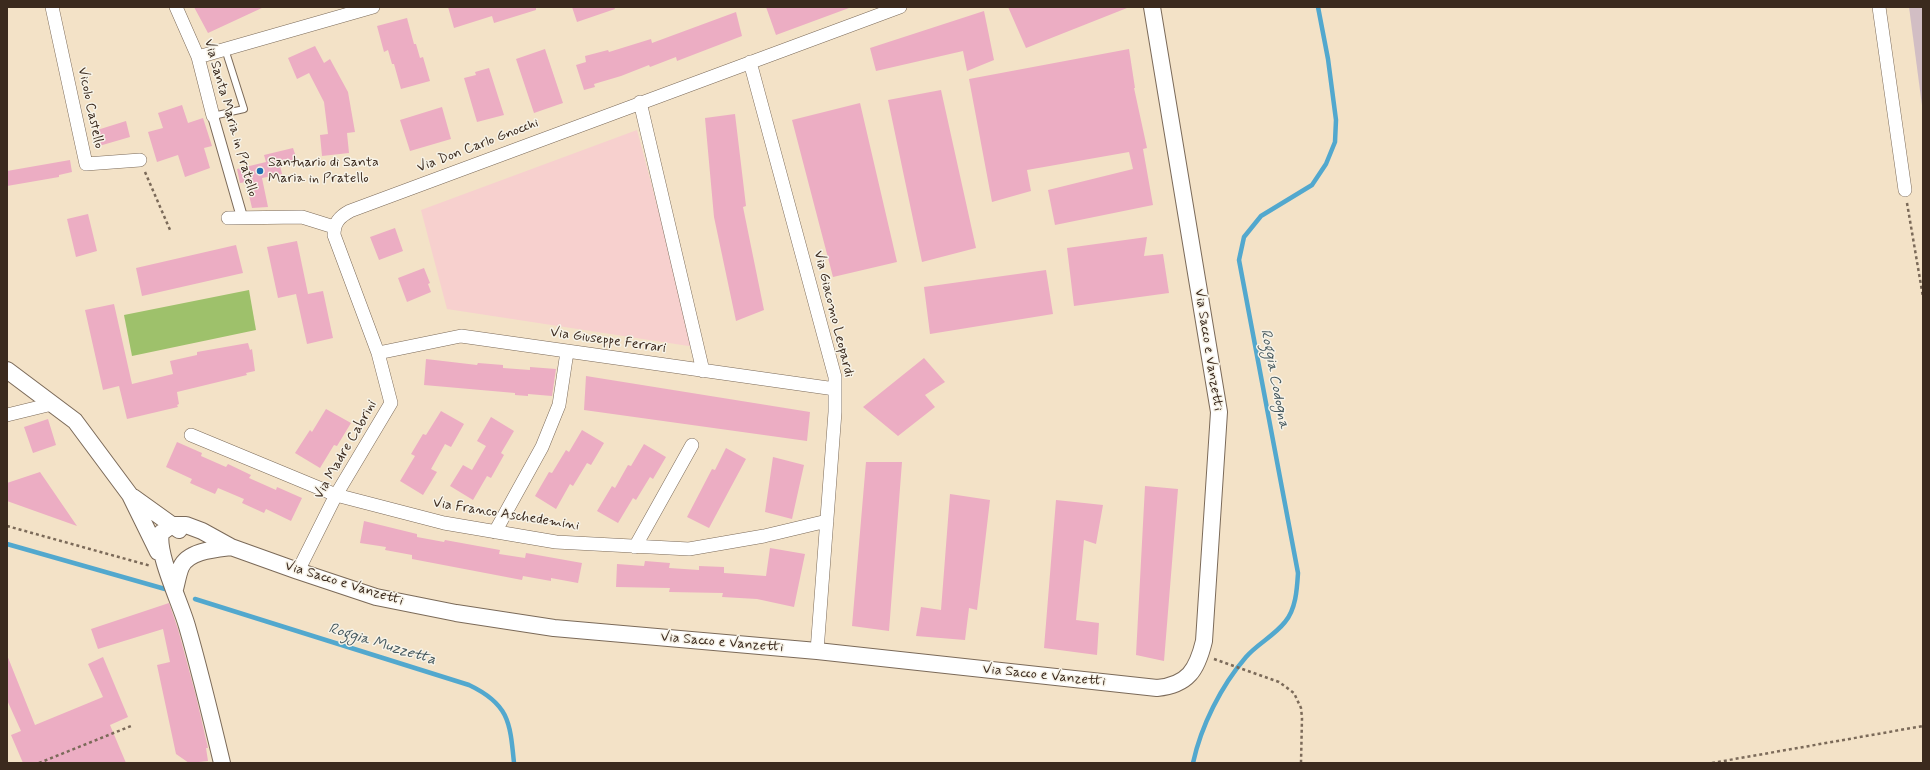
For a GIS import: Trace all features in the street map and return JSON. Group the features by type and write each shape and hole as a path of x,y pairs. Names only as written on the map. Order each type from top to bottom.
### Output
{"street":[{"name":"Vicolo Castello","path":"52,7 86,164 140,160"},
{"name":"Via Santa Maria in Pratello","path":"176,7 198,57 242,217"},
{"path":"198,57 373,7"},
{"name":"Via Don Carlo Gnocchi","path":"334,227 341,216 350,211 640,102 900,7"},
{"name":"Via Sacco e Vanzetti","path":"172,525 186,525 202,531 231,546 298,571 376,597 463,614 554,628 817,651 1157,688 1182,682 1191,674 1197,664 1204,641 1219,412 1152,7"},
{"path":"1879,7 1905,190"},
{"name":"Via Giacomo Leopardi","path":"750,62 834,377 835,412 817,651"},
{"path":"640,102 703,370"},
{"name":"Via Santa Maria in Pratello","path":"228,218 302,217 334,227"},
{"name":"Via Madre Cabrini","path":"298,571 336,495 391,403 378,353 336,244 334,227"},
{"name":"Via Giuseppe Ferrari","path":"378,353 461,336 835,389"},
{"path":"495,532 542,447 559,405 567,352"},
{"path":"7,370 75,421 130,495 175,589 187,626 222,763"},
{"path":"7,415 52,404"},
{"name":"Via Franco Aschedemini","path":"191,436 336,495 444,523 556,542 689,549 764,536 827,521"},
{"path":"634,547 692,445"},
{"path":"130,495 172,525 214,549"},
{"path":"167,571 160,539 161,533 172,525"},
{"path":"175,589 181,567 186,560 195,555 214,549 231,546"}],"lane":[{"path":"213,116 244,109 225,49"}],"path":[{"path":"140,160 170,230"},
{"path":"1905,190 1923,297"},
{"path":"7,526 167,571"},
{"path":"1214,652 1210,658 1279,682 1294,693 1299,704 1302,718 1301,763"},
{"path":"39,763 131,726"},
{"path":"1712,763 1923,726"}],"shaded area":[{"path":"1909,7 1923,7 1923,113"},
{"path":"637,130 695,347 447,309 421,210"}],"green space":[{"path":"249,290 256,330 132,356 124,315"}],"building":[{"path":"194,7 264,7 208,33"},
{"path":"448,7 536,7 536,10 494,23 492,16 454,28"},
{"path":"572,7 614,7 615,9 577,22"},
{"path":"766,7 849,7 849,8 776,35"},
{"path":"1008,7 1127,7 1127,8 1026,48"},
{"path":"984,11 994,60 967,71 963,51 876,71 870,48"},
{"path":"736,12 742,36 677,61 676,57 650,67 649,65 621,76 594,84 595,87 584,90 576,65 586,62 585,56 608,50 609,52 651,39 652,43"},
{"path":"407,18 414,44 416,44 420,58 423,57 430,81 401,89 394,64 392,64 388,50 384,52 377,26"},
{"path":"315,46 324,63 330,59 348,92 355,132 347,133 349,153 322,156 320,135 328,134 324,102 309,73 297,79 288,58"},
{"path":"545,49 563,103 534,113 516,59"},
{"path":"1129,49 1134,88 1147,148 1143,149 1153,205 1055,225 1048,190 1133,169 1129,152 1027,170 1031,191 992,202 969,79"},
{"path":"489,68 504,115 477,122 464,78 476,75 475,72"},
{"path":"941,90 976,248 922,262 888,100"},
{"path":"860,103 897,262 833,277 792,120"},
{"path":"182,105 188,123 203,118 212,146 204,148 210,168 185,177 178,155 157,162 148,132 163,128 158,113"},
{"path":"442,107 451,139 410,151 400,120"},
{"path":"735,114 746,206 743,207 764,310 736,321 714,217 705,118"},
{"path":"126,121 130,137 99,146 94,131"},
{"path":"293,148 297,160 280,165 282,174 262,178 268,207 252,208 246,182 240,183 237,169 266,162 264,155"},
{"path":"70,160 72,172 59,175 59,177 7,186 7,171"},
{"path":"88,214 97,251 76,257 67,219"},
{"path":"395,228 403,251 379,260 370,237"},
{"path":"1147,237 1144,256 1163,254 1169,293 1074,306 1067,248"},
{"path":"297,241 308,294 323,291 333,338 307,344 296,294 278,298 267,247"},
{"path":"236,245 243,273 142,296 136,268"},
{"path":"424,268 430,283 428,284 431,292 407,302 398,278"},
{"path":"1046,270 1053,314 930,334 924,287"},
{"path":"114,304 132,384 173,374 170,361 197,355 197,352 248,343 250,350 252,349 255,371 246,373 247,375 177,392 178,407 127,419 119,386 103,390 85,310"},
{"path":"924,358 945,382 925,395 935,407 898,436 863,407"},
{"path":"426,359 477,365 478,363 503,365 503,368 530,370 530,367 556,369 552,396 528,394 528,396 515,395 515,393 424,385"},
{"path":"586,376 810,412 807,441 584,410"},
{"path":"326,409 351,423 337,446 334,445 320,468 295,453 310,430 312,432"},
{"path":"441,411 464,424 451,447 445,444 431,469 437,472 423,495 400,481 415,456 411,454 423,434 426,435"},
{"path":"491,417 514,431 501,453 504,455 491,478 487,476 473,500 450,486 463,465 472,470 486,446 477,441"},
{"path":"48,419 56,445 33,453 24,427"},
{"path":"582,430 604,443 591,465 587,463 573,486 570,484 556,509 535,496 549,472 552,473 566,450 569,452"},
{"path":"177,442 202,453 201,456 226,467 228,464 251,475 249,478 276,490 277,487 302,498 291,521 266,509 264,513 242,503 244,499 218,488 215,494 190,483 192,479 166,467"},
{"path":"644,444 666,457 653,479 650,477 636,500 633,498 618,523 597,511 612,486 615,488 628,465 631,466"},
{"path":"726,448 746,459 709,528 687,517 712,469 715,470"},
{"path":"773,457 804,465 792,519 765,512"},
{"path":"866,462 902,462 889,631 852,626"},
{"path":"40,472 77,526 7,501 7,483"},
{"path":"1145,486 1178,489 1164,661 1136,655"},
{"path":"950,494 990,500 977,610 969,608 965,640 916,636 921,607 941,610"},
{"path":"1056,500 1103,505 1096,544 1084,540 1076,620 1099,623 1097,655 1044,648"},
{"path":"364,521 417,534 417,537 444,542 445,540 500,550 499,554 525,558 526,553 582,563 578,583 551,578 551,581 523,576 522,580 412,559 412,555 385,550 386,547 360,543"},
{"path":"770,548 805,554 794,607 757,599 722,597 723,593 669,592 670,588 616,587 617,564 644,566 645,561 670,563 669,568 699,570 699,566 724,567 724,573 766,576"},
{"path":"169,603 178,629 196,696 208,748 206,748 208,761 189,763 176,754 157,665 170,662 163,629 98,649 91,629"},
{"path":"7,655 35,725 103,697 88,664 103,657 128,717 110,725 126,763 23,763 11,735 21,731 7,700"}],"waterway":[{"name":"Roggia Codogna","path":"1193,763 1201,735 1213,707 1228,681 1246,657 1281,627 1289,617 1294,605 1298,573 1239,260 1244,237 1261,216 1312,185 1326,164 1335,142 1336,120 1328,59 1318,7"},
{"name":"Roggia Muzzetta","path":"7,544 165,589"},
{"name":"Roggia Muzzetta","path":"195,599 469,685 492,699 500,707 509,725 514,763"}],"place":[{"name":"Santuario di Santa Maria in Pratello","path":"260,171"}]}
